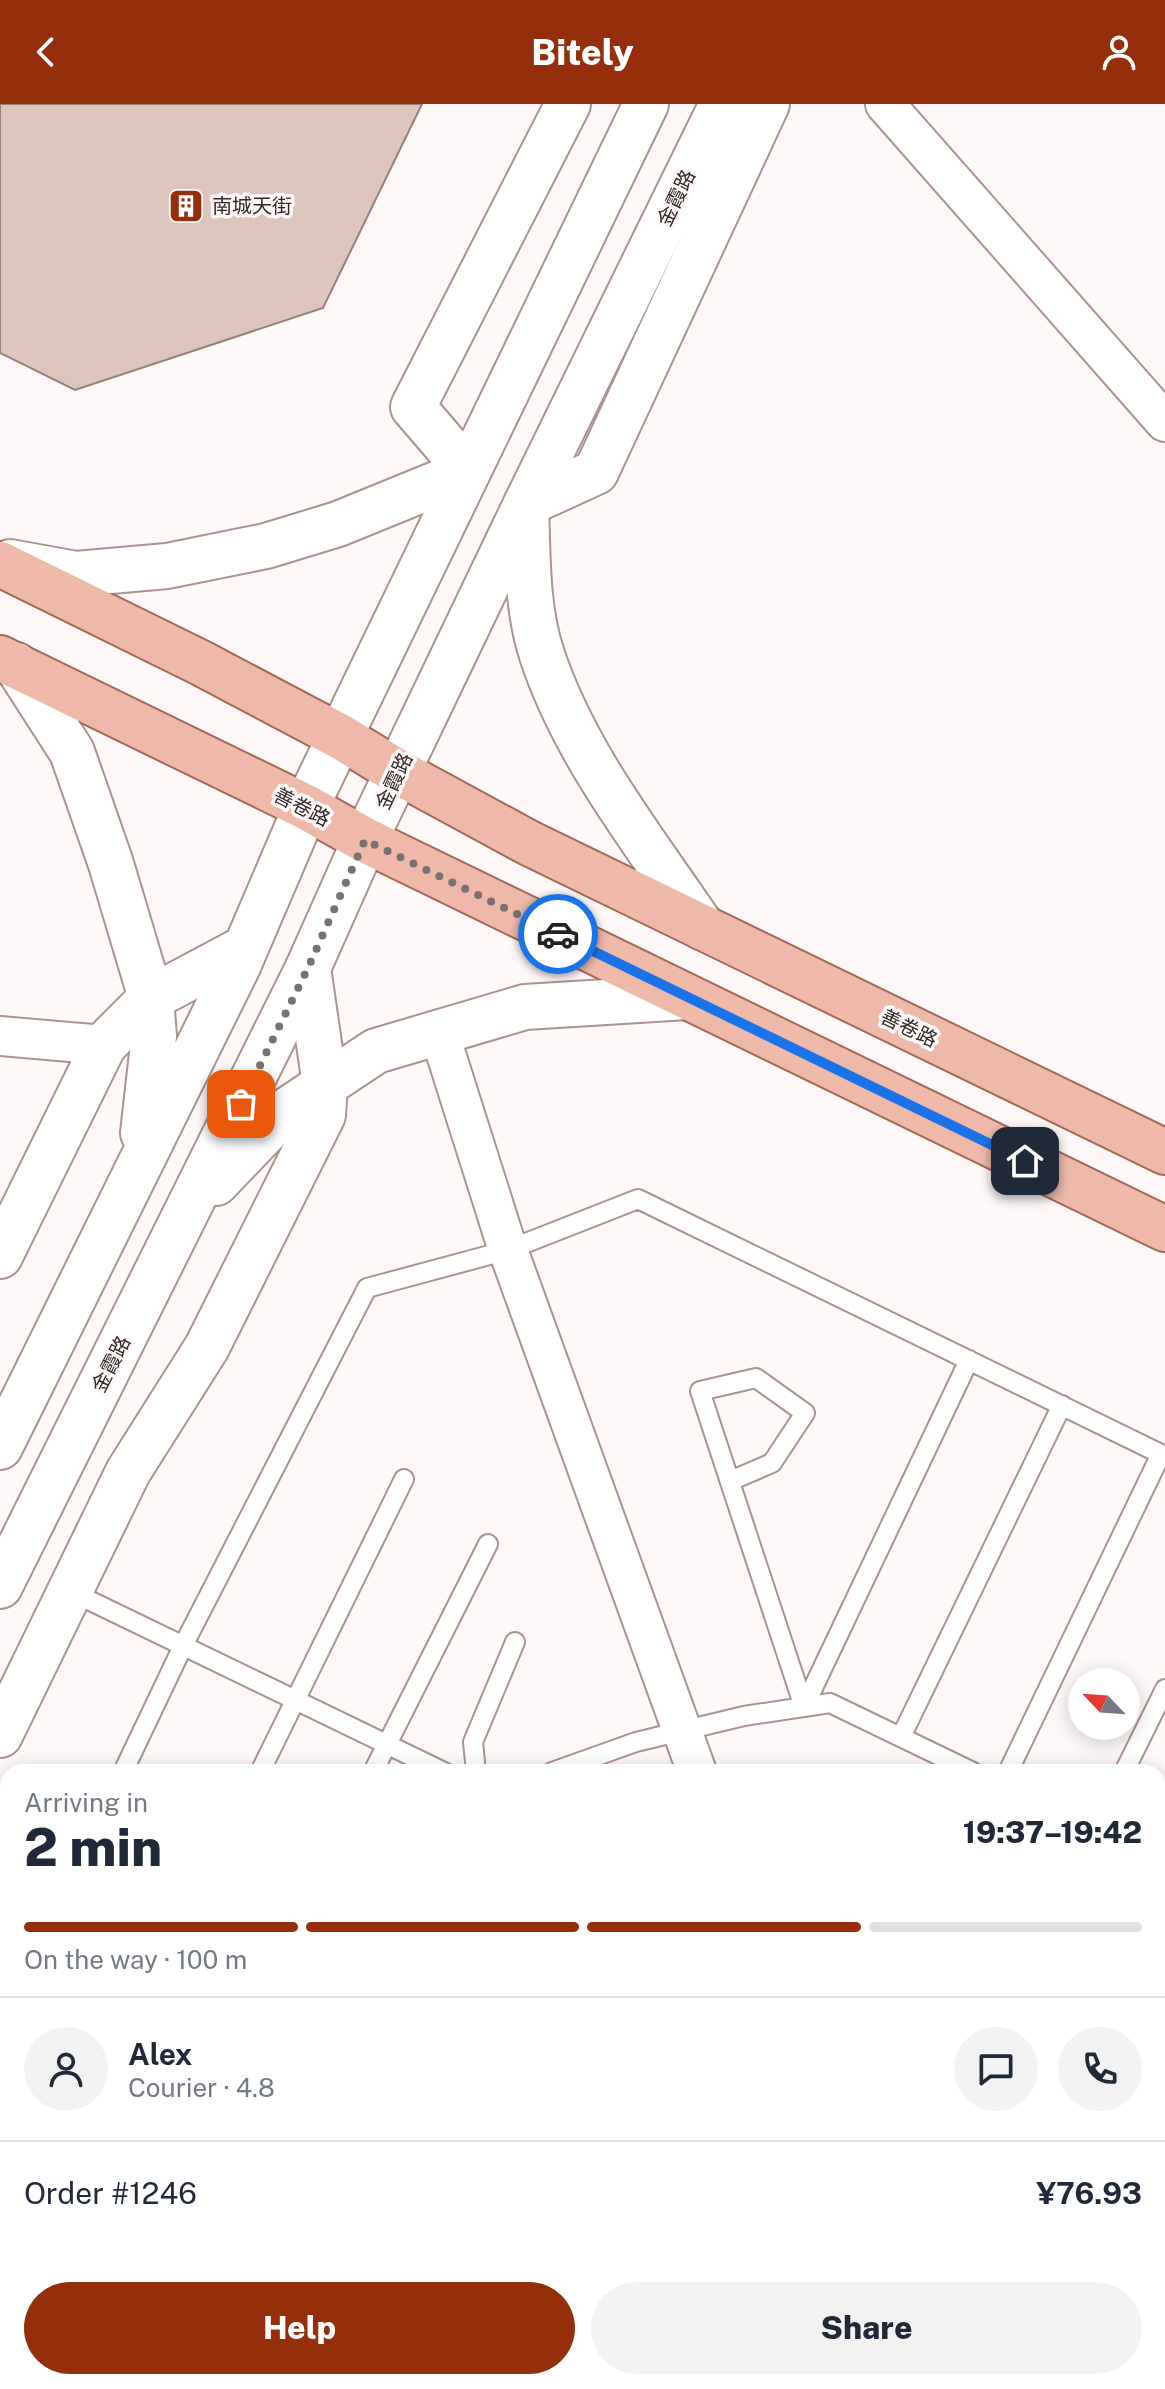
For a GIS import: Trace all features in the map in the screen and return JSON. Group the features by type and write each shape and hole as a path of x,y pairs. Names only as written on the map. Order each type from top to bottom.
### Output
{"main road":[{"path":"468,471 413,407 568,104"},
{"path":"0,1447 245,948 306,807 646,104"},
{"name":"金霞路","path":"0,1586 308,968 365,840 526,504 728,124 767,104"},
{"path":"0,562 76,574 167,566 266,546 338,524 468,471"},
{"path":"526,504 529,586 542,654 570,720 609,790 703,928"},
{"path":"0,562 341,737"},
{"path":"8,661 72,752 111,864 151,998 154,1036 139,1164"},
{"name":"善卷路","path":"8,661 306,807 365,840 1165,1229"},
{"name":"善卷路","path":"341,737 398,772 529,843 1165,1152"},
{"path":"0,1256 104,1045 151,998 245,948"},
{"path":"0,1735 128,1472 207,1347 323,1115 325,1085 308,968"},
{"path":"186,1213 284,1112 376,1051 525,1007 687,997"}],"street":[{"path":"885,104 1165,422"},
{"path":"439,1032 508,1250 694,1764"},
{"path":"0,1036 104,1045"}],"lane":[{"path":"127,1764 183,1646 367,1288 508,1250 638,1199 1163,1455 1012,1764"},
{"path":"804,1707 969,1360"},
{"path":"730,1481 772,1463 805,1413 756,1378 700,1391 804,1707"},
{"path":"901,1737 1062,1405"},
{"path":"264,1764 404,1479"},
{"path":"377,1764 488,1544"},
{"path":"72,1592 428,1764"},
{"path":"475,1764 473,1742 515,1642"},
{"path":"1128,1764 1165,1689"},
{"path":"574,1764 636,1742 744,1716 830,1703 957,1764"}],"building":[{"name":"南城天街","path":"0,104 422,104 323,308 75,390 0,353"}],"way so far":[{"path":"241,1104 308,968 365,840 558,934"}],"place":[{"name":"南城天街","path":"186,206"}],"route":[{"path":"558,934 1025,1161"}]}
